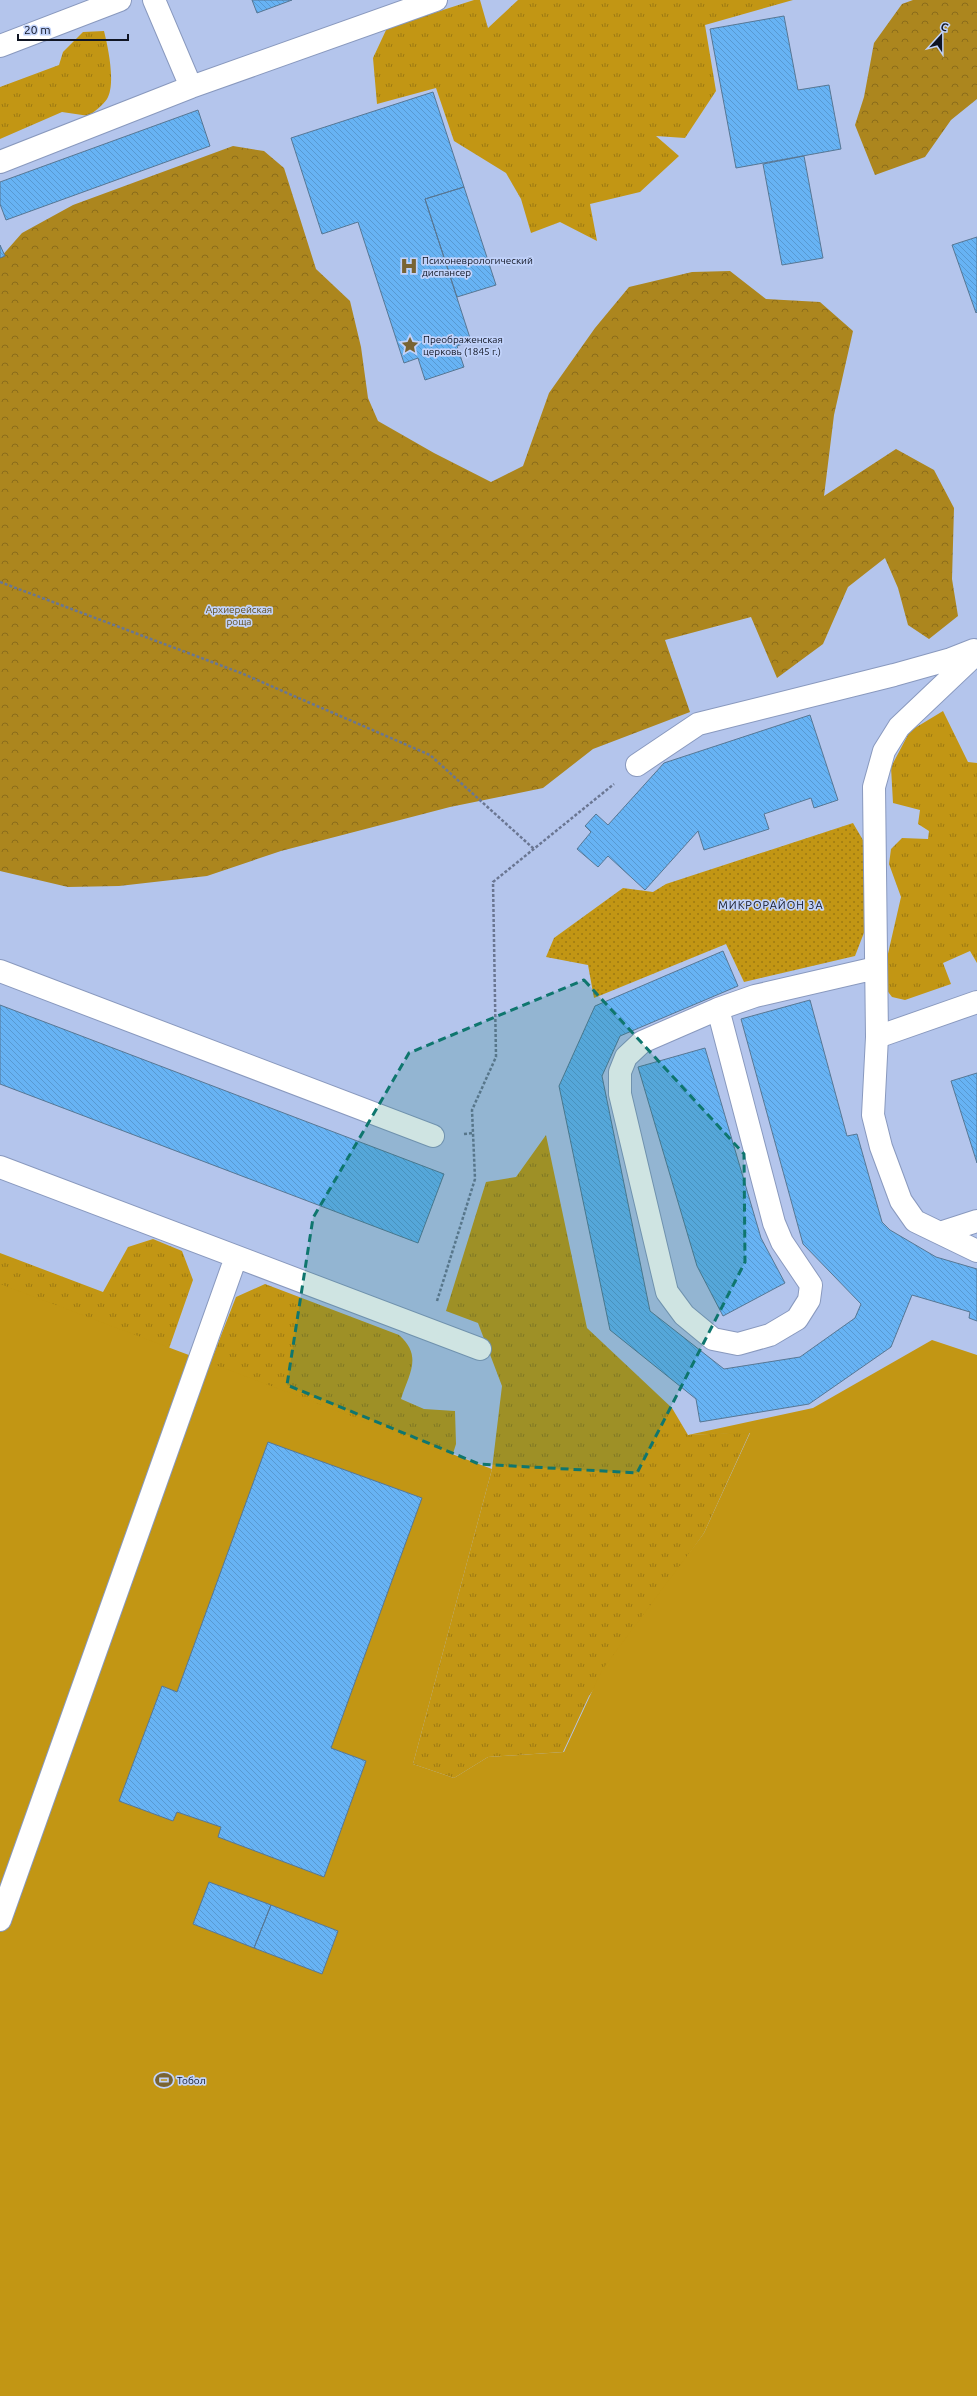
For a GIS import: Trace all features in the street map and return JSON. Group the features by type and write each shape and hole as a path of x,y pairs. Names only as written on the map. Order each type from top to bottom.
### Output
{"street":[{"path":"0,46 120,0"},
{"path":"154,0 191,87"},
{"path":"0,162 191,87 436,0"},
{"path":"637,765 698,724 894,675 952,659 977,649"},
{"path":"977,653 899,727 884,751 874,787 876,1037 873,1115 880,1147 901,1202 915,1221 977,1251"},
{"path":"718,1009 774,1223 782,1242 811,1284 809,1300 796,1319 770,1335 738,1344 713,1339 684,1315 667,1292 620,1094 620,1072 626,1057 642,1042 718,1009 755,996 876,968"},
{"path":"0,972 433,1136"},
{"path":"876,1037 977,1002"},
{"path":"0,1168 480,1349"},
{"path":"940,1233 977,1221"},
{"path":"0,1920 236,1258"}],"path":[{"path":"0,582 241,673 430,755 534,849"},
{"path":"435,1308 475,1179 472,1110 496,1057 493,882 637,765"}],"highlighted area":[{"path":"584,980 744,1154 745,1262 637,1473 479,1464 287,1385 313,1218 409,1053"}],"green space":[{"path":"474,0 480,0 488,28 518,0 793,0 705,25 716,91 685,138 656,136 679,156 640,192 590,204 597,241 560,222 531,233 521,199 506,173 454,141 436,88 377,104 373,58 387,28"},
{"path":"913,0 977,0 977,99 951,120 925,157 875,175 855,125 864,97 874,43 902,4"},
{"path":"104,31 111,75 110,92 107,99 89,116 62,112 0,139 0,87 59,65 63,52 83,32"},
{"name":"Архиерейская роща","path":"233,146 264,151 284,168 316,269 350,301 361,347 368,398 378,421 434,453 491,482 523,466 549,393 595,328 629,287 692,272 730,271 766,299 820,302 853,331 834,415 824,496 896,449 934,470 954,508 952,579 958,616 929,639 908,625 898,588 885,558 848,587 823,644 777,678 751,617 665,640 690,712 593,749 543,788 450,807 281,851 207,876 119,886 68,887 0,871 0,258 22,233 73,205"},
{"path":"943,711 968,762 977,763 977,963 970,951 943,963 951,984 905,1000 892,997 883,985 887,958 901,897 889,864 891,849 902,838 928,839 929,831 918,824 920,810 893,803 891,767 910,731"},
{"path":"853,823 867,847 867,925 855,956 744,982 726,944 594,998 588,965 546,957 554,938 623,888 653,892 666,884"},
{"path":"546,1135 587,1328 672,1408 688,1435 750,1432 704,1533 589,1696 563,1752 488,1757 454,1778 413,1764 492,1469 502,1386 478,1323 446,1311 486,1182 516,1177"},
{"path":"153,1239 182,1251 193,1280 166,1357 0,1306 0,1253 103,1292 128,1247"},
{"path":"0,1284 492,1469 413,1764 454,1778 488,1757 564,1752 602,1670 704,1533 750,1433 688,1435 813,1408 932,1340 977,1355 977,2396 0,2396"},
{"path":"265,1284 399,1335 411,1350 412,1358 412,1366 401,1399 424,1409 455,1411 456,1444 451,1460 206,1374 236,1297"}],"building":[{"path":"252,0 292,0 257,13"},
{"path":"784,16 798,90 829,85 841,149 736,168 710,29"},
{"name":"Психоневрологический диспансер","path":"433,92 464,187 425,199 471,341 457,346 464,367 425,380 418,358 404,363 358,222 322,234 291,138"},
{"path":"198,110 210,146 6,220 0,204 0,182"},
{"path":"804,156 823,258 782,265 763,164"},
{"path":"464,187 496,285 457,297 425,199"},
{"path":"977,237 977,312 976,313 952,245"},
{"path":"0,245 5,256 0,258"},
{"path":"810,715 838,800 814,808 811,798 764,814 769,829 704,850 698,831 645,890 608,856 598,867 577,849 591,832 585,826 596,814 608,825 664,763"},
{"path":"723,951 738,986 620,1036 602,1076 650,1311 724,1369 800,1357 855,1318 861,1304 803,1244 741,1019 810,1000 847,1136 857,1134 882,1222 890,1230 936,1257 977,1269 977,1321 969,1318 970,1312 912,1295 891,1347 809,1404 700,1422 696,1399 610,1330 559,1086 595,1006"},
{"path":"0,1005 444,1174 418,1243 0,1084"},
{"path":"705,1048 761,1238 785,1283 723,1316 697,1266 638,1067"},
{"path":"977,1073 977,1163 951,1081"},
{"path":"268,1442 422,1498 331,1748 366,1761 324,1877 218,1837 221,1827 177,1812 173,1821 119,1801 162,1686 177,1692"},
{"path":"209,1882 271,1905 254,1948 193,1924"},
{"path":"271,1905 338,1931 322,1974 254,1948"}],"place":[{"name":"Психоневрологический диспансер","path":"409,266"},
{"name":"Преображенская церковь (1845 г.)","path":"410,345"},
{"name":"Тобол","path":"164,2080"}],"district":[{"name":"МИКРОРАЙОН 3А","path":"771,905"}]}
